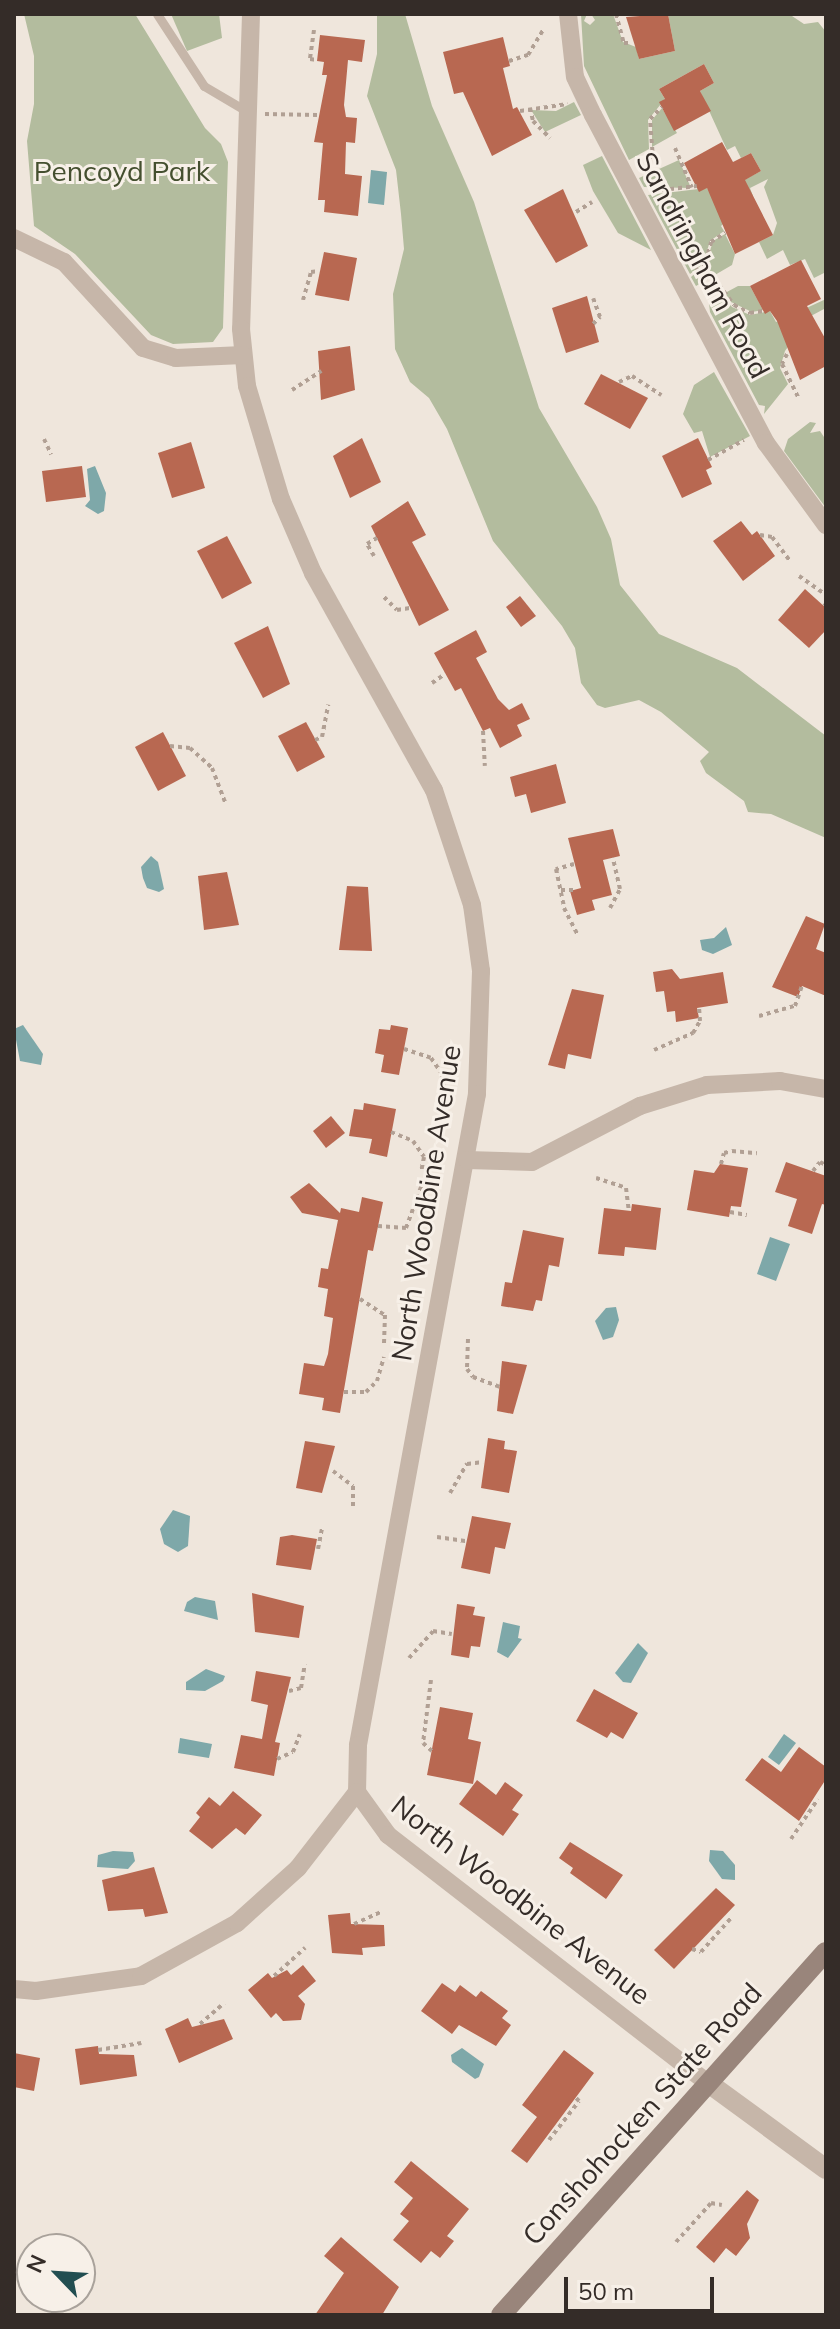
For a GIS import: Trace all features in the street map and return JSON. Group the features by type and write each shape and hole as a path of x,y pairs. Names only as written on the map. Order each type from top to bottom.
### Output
{"main road":[{"name":"Conshohocken State Road","path":"501,2315 826,1952"}],"street":[{"name":"North Woodbine Avenue","path":"251,14 243,355 260,438 283,505 313,573 434,790 455,844 472,905 481,971 482,1033 467,1160 358,1745 357,1792 388,1835 707,2082 826,2169"},
{"name":"Sandringham Road","path":"568,14 571,59 583,95 760,433 826,525"},
{"path":"14,238 64,262 143,348 176,358 243,355"},
{"path":"467,1160 532,1162 640,1106 707,1085 780,1081 826,1089"},
{"path":"14,1989 36,1991 141,1976 237,1923 298,1868 357,1792"}],"lane":[{"path":"157,14 204,86 251,113"}],"path":[{"path":"616,14 624,43 631,43"},
{"path":"509,61 528,55 544,28"},
{"path":"314,30 310,59 317,60"},
{"path":"520,111 530,108 556,109 583,95"},
{"path":"653,159 650,119 662,107"},
{"path":"530,108 533,121 550,138"},
{"path":"274,114 317,115"},
{"path":"637,198 665,188 694,187 675,148"},
{"path":"576,212 592,202"},
{"path":"680,280 703,266 711,242 725,233"},
{"path":"303,300 311,272 319,271"},
{"path":"719,285 734,305 750,313 763,311"},
{"path":"593,298 600,317 593,324"},
{"path":"787,354 782,364 798,397"},
{"path":"292,390 321,371"},
{"path":"619,382 632,376 661,395"},
{"path":"708,460 760,433"},
{"path":"44,439 51,454"},
{"path":"760,535 772,537 790,561"},
{"path":"374,556 367,544 377,538"},
{"path":"799,576 826,595"},
{"path":"384,597 403,612 410,608"},
{"path":"432,683 445,674"},
{"path":"315,740 322,737 328,705"},
{"path":"483,731 485,766"},
{"path":"170,746 190,748 212,768 226,804"},
{"path":"610,908 620,889 613,858"},
{"path":"574,864 556,869 577,934"},
{"path":"561,890 573,890"},
{"path":"759,1016 795,1006 802,986"},
{"path":"654,1050 693,1033 699,1007"},
{"path":"404,1049 431,1058 442,1074 445,1098"},
{"path":"391,1132 413,1141 424,1157 421,1172"},
{"path":"721,1164 724,1153 757,1153"},
{"path":"813,1171 820,1162 826,1165"},
{"path":"596,1178 626,1188 629,1211"},
{"path":"378,1226 406,1228 421,1187"},
{"path":"730,1212 747,1215"},
{"path":"360,1299 385,1315 384,1344"},
{"path":"468,1339 467,1369 480,1383 501,1387"},
{"path":"344,1392 366,1392 377,1381 384,1357"},
{"path":"450,1493 467,1464 483,1462"},
{"path":"333,1471 353,1486 353,1507"},
{"path":"318,1549 322,1528"},
{"path":"437,1537 467,1541"},
{"path":"409,1658 433,1631 452,1634"},
{"path":"289,1691 301,1688 305,1664"},
{"path":"431,1680 423,1743 432,1751"},
{"path":"277,1759 293,1752 300,1734"},
{"path":"791,1839 818,1799"},
{"path":"354,1924 381,1912"},
{"path":"692,1949 701,1952 732,1917"},
{"path":"274,1976 305,1948"},
{"path":"200,2024 224,2003"},
{"path":"98,2050 141,2043"},
{"path":"549,2140 579,2101 576,2098"},
{"path":"676,2242 711,2203 722,2205"}],"green space":[{"name":"Pencoyd Park","path":"24,14 135,14 205,128 221,144 228,162 223,328 213,342 173,344 151,335 75,254 34,226 27,141 34,104 34,56"},
{"path":"171,14 219,14 222,38 187,51"},
{"path":"377,14 405,14 432,106 474,202 539,408 597,507 611,539 620,585 659,634 737,668 826,736 826,838 771,814 748,812 744,801 706,773 700,761 709,752 661,712 639,700 605,708 597,705 581,683 575,648 562,626 493,541 447,429 429,398 410,382 395,349 393,294 404,249 401,214 396,170 367,96 377,54"},
{"path":"581,14 587,14 584,21 590,25 595,20 591,14 613,14 623,42 636,47 639,59 675,51 668,14 789,14 804,24 818,22 826,32 826,272 814,278 805,259 790,265 783,250 767,259 759,242 773,235 777,223 764,187 768,179 750,188 753,196 721,226 724,231 710,241 703,264 690,274 648,195 707,188 712,197 761,171 751,153 741,158 735,146 727,150 700,91 714,83 704,64 659,89 665,99 648,120 649,149 629,160 584,66"},
{"path":"574,102 581,115 545,132 531,110 556,111"},
{"path":"662,108 677,133 652,147 652,120"},
{"path":"602,156 651,250 618,233 593,191 583,165"},
{"path":"679,160 691,188 644,187 639,178"},
{"path":"725,234 735,254 732,265 696,286 691,277 706,264 713,241"},
{"path":"738,286 750,286 763,310 752,312 731,302 725,293"},
{"path":"722,295 732,307 750,315 770,311 776,322 826,299 826,312 824,309 809,317 785,351 780,368 788,384 764,414 765,406 759,405 710,312 709,303"},
{"path":"714,372 750,436 710,457 702,431 694,433 683,414 694,385"},
{"path":"810,422 816,423 810,433 820,431 826,440 826,508 784,451 788,439"}],"water":[{"path":"371,170 387,172 384,205 368,203"},
{"path":"95,466 106,493 104,511 98,514 85,506 90,500 87,469"},
{"path":"151,856 158,862 164,889 159,892 147,888 143,878 141,867"},
{"path":"726,927 732,945 713,954 702,950 700,940 714,938"},
{"path":"23,1025 43,1054 41,1065 20,1061 14,1029"},
{"path":"770,1237 790,1244 776,1281 757,1274"},
{"path":"616,1307 619,1320 613,1337 603,1340 595,1321 606,1308"},
{"path":"173,1510 190,1516 188,1546 178,1552 164,1544 160,1529"},
{"path":"195,1597 215,1601 218,1620 184,1611 187,1602"},
{"path":"503,1622 520,1626 518,1638 522,1639 508,1658 497,1652"},
{"path":"638,1643 648,1653 631,1683 623,1682 615,1673"},
{"path":"206,1669 225,1676 223,1681 205,1691 186,1690 186,1682"},
{"path":"784,1734 796,1743 779,1765 768,1757"},
{"path":"180,1738 212,1744 209,1758 178,1753"},
{"path":"710,1850 723,1851 735,1865 735,1880 722,1879 709,1861"},
{"path":"113,1851 133,1852 135,1861 128,1869 97,1867 98,1855"},
{"path":"462,2048 484,2064 479,2077 475,2079 452,2062 451,2055"}],"building":[{"path":"668,14 675,51 639,59 626,17"},
{"path":"320,35 365,40 362,62 348,60 344,105 346,117 357,118 355,143 346,142 345,174 362,176 358,216 324,212 325,200 318,200 323,143 314,142 327,75 322,75 324,62 317,61"},
{"path":"503,37 510,66 503,68 513,109 517,107 532,135 492,156 463,92 454,94 443,52"},
{"path":"704,64 714,83 700,91 711,111 674,131 659,102 665,99 659,89"},
{"path":"722,142 733,162 751,153 761,171 745,180 773,235 735,254 707,188 699,192 684,163"},
{"path":"563,189 588,246 556,263 524,210"},
{"path":"324,252 357,258 349,301 315,295"},
{"path":"801,260 821,299 807,306 826,340 826,366 800,380 777,321 770,311 765,314 750,286"},
{"path":"587,296 599,342 566,353 552,308"},
{"path":"350,346 355,390 321,400 318,351"},
{"path":"601,374 648,398 630,429 584,404"},
{"path":"362,438 381,482 350,498 333,456"},
{"path":"698,438 712,467 706,470 712,484 682,498 662,456"},
{"path":"191,442 205,488 172,498 158,453"},
{"path":"82,466 86,497 46,502 42,471"},
{"path":"408,501 426,535 412,542 449,610 419,626 371,526"},
{"path":"741,521 752,535 757,531 775,556 743,581 713,541"},
{"path":"227,536 252,583 222,599 197,551"},
{"path":"805,589 826,608 826,630 809,648 778,620"},
{"path":"520,596 536,616 521,627 506,607"},
{"path":"268,626 290,684 263,698 234,643"},
{"path":"476,630 487,652 476,658 498,699 509,710 522,703 530,719 517,725 522,736 500,748 490,728 483,731 461,688 455,691 434,653"},
{"path":"306,722 325,757 297,772 278,736"},
{"path":"163,732 186,776 158,791 135,747"},
{"path":"556,764 566,803 531,813 526,794 515,797 510,777"},
{"path":"613,829 620,856 603,860 612,895 592,900 595,910 577,915 570,891 581,888 568,838"},
{"path":"227,872 239,925 204,930 198,876"},
{"path":"347,886 368,887 372,951 339,950"},
{"path":"806,916 825,924 816,949 826,953 826,996 802,986 798,997 772,987"},
{"path":"672,969 680,979 723,972 728,1003 697,1008 699,1018 676,1022 675,1011 667,1012 664,991 656,992 653,972"},
{"path":"572,989 604,995 591,1059 568,1054 565,1069 548,1065"},
{"path":"391,1025 408,1028 399,1075 381,1072 384,1055 375,1053 379,1029 390,1030"},
{"path":"364,1103 396,1109 387,1157 369,1153 372,1139 349,1136 354,1109 363,1110"},
{"path":"331,1116 345,1133 326,1148 313,1131"},
{"path":"786,1162 826,1176 826,1205 822,1204 812,1234 788,1226 797,1199 775,1192"},
{"path":"720,1164 748,1168 741,1207 731,1206 729,1217 687,1210 694,1170 714,1173"},
{"path":"309,1183 340,1213 341,1208 359,1212 362,1197 383,1202 373,1251 368,1250 340,1413 322,1410 324,1398 299,1394 304,1363 324,1366 328,1354 333,1318 324,1316 328,1289 318,1287 321,1268 328,1269 338,1220 302,1213 290,1197"},
{"path":"632,1204 661,1208 656,1250 625,1247 624,1256 598,1254 604,1208 631,1211"},
{"path":"523,1230 564,1238 559,1267 549,1265 542,1301 536,1300 533,1311 501,1306 505,1282 512,1283"},
{"path":"502,1361 527,1365 513,1414 497,1411"},
{"path":"488,1438 505,1441 504,1449 517,1451 509,1493 481,1488"},
{"path":"305,1441 335,1446 322,1493 296,1488"},
{"path":"472,1516 511,1523 505,1549 495,1547 490,1574 461,1568"},
{"path":"292,1535 317,1539 311,1570 276,1565 280,1537"},
{"path":"252,1593 304,1606 299,1638 255,1632"},
{"path":"457,1604 475,1607 473,1615 485,1617 480,1647 471,1646 469,1658 451,1655"},
{"path":"256,1671 291,1677 275,1742 280,1743 274,1776 234,1768 241,1735 262,1739 268,1705 251,1701"},
{"path":"594,1689 638,1713 623,1739 611,1732 607,1738 576,1721"},
{"path":"440,1707 473,1713 468,1739 481,1742 473,1784 427,1775"},
{"path":"799,1747 826,1767 826,1779 799,1821 745,1780 762,1758 781,1772"},
{"path":"477,1780 496,1795 505,1782 523,1795 512,1810 519,1814 503,1836 459,1804"},
{"path":"233,1791 262,1815 245,1835 236,1828 212,1849 189,1831 200,1817 196,1813 209,1797 220,1806"},
{"path":"570,1842 623,1875 606,1899 570,1873 573,1868 559,1858"},
{"path":"154,1867 168,1913 145,1917 143,1909 108,1911 102,1880"},
{"path":"716,1888 735,1905 674,1969 654,1950"},
{"path":"350,1913 351,1924 384,1925 385,1946 362,1948 363,1955 332,1953 328,1915"},
{"path":"303,1965 316,1981 298,1996 305,2004 301,2020 283,2021 276,2013 271,2018 248,1990 268,1973 272,1978 287,1970 291,1975"},
{"path":"442,1983 455,1992 460,1985 476,1997 481,1991 508,2011 502,2018 511,2025 496,2046 459,2025 452,2034 421,2011"},
{"path":"188,2018 192,2027 224,2019 233,2039 179,2063 165,2029"},
{"path":"98,2046 99,2054 134,2055 137,2076 80,2085 75,2049"},
{"path":"564,2050 594,2073 527,2163 511,2151 537,2117 522,2105"},
{"path":"14,2053 40,2058 34,2091 14,2087"},
{"path":"411,2161 469,2209 447,2236 454,2241 440,2258 431,2251 421,2263 393,2240 409,2221 400,2214 413,2198 394,2182"},
{"path":"747,2190 759,2200 747,2224 750,2238 736,2256 726,2248 714,2263 696,2247"},
{"path":"341,2237 399,2287 382,2315 315,2315 344,2273 324,2256"}]}
